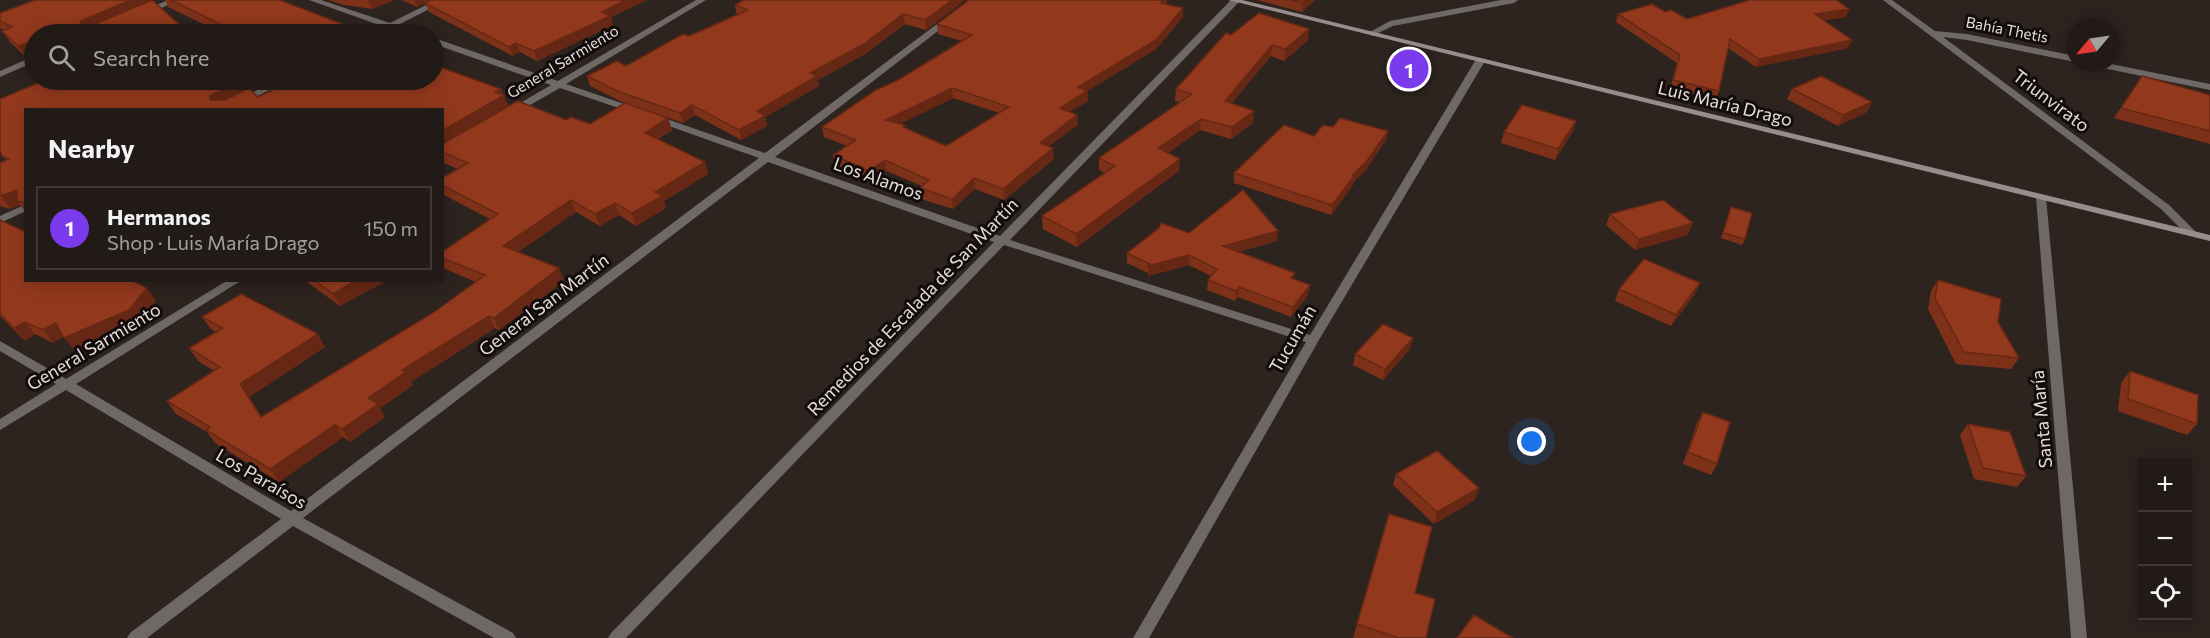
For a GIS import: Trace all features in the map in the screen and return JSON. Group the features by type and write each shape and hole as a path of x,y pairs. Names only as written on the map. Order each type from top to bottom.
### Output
{"main road":[{"name":"Luis María Drago","path":"1234,0 2210,238"}],"street":[{"path":"134,17 175,0"},
{"path":"314,0 385,24"},
{"path":"395,24 443,0"},
{"name":"General Sarmiento","path":"500,119 702,0"},
{"name":"General San Martín","path":"135,638 974,0"},
{"name":"Remedios de Escalada de San Martín","path":"616,638 1234,0"},
{"path":"1372,33 1390,24 1514,0"},
{"name":"Triunvirato","path":"1887,0 2165,207 2191,233"},
{"name":"Bahía Thetis","path":"1934,34 1967,37 2066,57"},
{"name":"Los Alamos","path":"444,44 1003,241 1313,340"},
{"name":"Tucumán","path":"1141,638 1313,340 1479,61"},
{"path":"0,74 24,63"},
{"path":"2120,69 2210,87"},
{"path":"226,108 263,90"},
{"name":"Santa María","path":"2041,197 2079,638"},
{"path":"0,220 24,208"},
{"name":"General Sarmiento","path":"0,425 234,282"},
{"name":"Los Paraísos","path":"0,345 292,519 508,638"}],"building":[{"path":"35,0 130,0 81,21 80,24 24,24 24,44 18,46 2,31 12,27 0,21 0,13"},
{"path":"152,0 179,24 95,24"},
{"path":"171,0 280,0 342,24 220,24"},
{"path":"431,0 626,0 602,12 610,16 534,51 516,43 509,47 425,3"},
{"path":"744,0 952,0 925,20 903,14 864,44 810,73 817,76 757,111 765,116 739,130 692,105 680,113 617,91 587,76 617,61 626,66 683,34 689,36 748,10 735,5"},
{"path":"969,0 1163,0 1160,3 1183,8 1156,40 1078,87 1087,91 1060,108 1077,115 1040,143 1053,148 1003,189 974,178 952,199 920,188 929,180 885,160 869,171 833,155 856,140 822,127 876,90 898,80 972,35 937,24","holes":["952,88 1009,107 946,146 903,127 905,125 886,120"]},
{"path":"1291,0 1307,0 1303,3"},
{"path":"1750,0 1836,0 1849,9 1815,14 1852,40 1759,59 1730,39 1719,91 1673,80 1680,55 1618,14 1652,4 1665,12 1671,10 1687,19"},
{"path":"1259,13 1309,29 1285,49 1272,45 1225,101 1254,111 1232,127 1201,119 1158,148 1180,159 1076,234 1042,216 1115,166 1099,158 1192,94 1176,89 1226,33 1231,35"},
{"path":"444,69 501,89 495,92 504,95 444,130 444,108 24,108 24,203 17,201 17,190 0,196 0,163 9,159 2,156 0,149 0,99 24,89 222,90 210,96 211,100 225,100 245,90 251,90 258,97 272,90 444,90"},
{"path":"1821,76 1872,102 1843,115 1792,89"},
{"path":"2142,76 2210,95 2210,131 2121,108"},
{"path":"518,101 566,120 571,117 590,124 625,103 668,118 645,133 705,162 655,192 663,196 632,213 615,203 595,214 571,200 503,246 559,268 494,318 489,316 402,370 406,372 368,398 378,404 342,429 335,425 270,469 206,430 210,427 167,401 220,367 189,348 223,328 202,317 241,294 318,334 240,384 261,417 433,313 485,275 444,259 444,251 498,214 444,186 444,177 468,163 444,153 444,143"},
{"path":"1522,105 1576,121 1558,149 1504,132"},
{"path":"1340,118 1388,131 1366,162 1352,175 1354,176 1332,205 1234,173 1284,125 1314,136 1323,125 1333,127"},
{"path":"1243,190 1278,231 1223,246 1295,273 1291,278 1310,285 1293,307 1239,287 1236,291 1208,280 1217,269 1189,255 1148,266 1150,264 1127,253 1159,228 1161,223 1189,233"},
{"path":"1663,200 1693,223 1639,239 1610,214"},
{"path":"1731,207 1752,213 1745,239 1723,233"},
{"path":"0,220 24,231 24,282 134,282 147,288 129,310 64,338 56,323 43,330 25,322 14,328 0,314"},
{"path":"1644,259 1700,283 1676,315 1619,289"},
{"path":"1938,280 2001,299 1998,322 2019,358 1964,352 1935,298"},
{"path":"317,282 354,282 333,294"},
{"path":"1383,324 1413,338 1385,369 1355,354"},
{"path":"2130,371 2198,395 2197,424 2128,399"},
{"path":"1703,412 1730,422 1717,464 1688,452"},
{"path":"1968,424 2010,432 2026,476 1983,468"},
{"path":"1437,451 1479,488 1437,512 1396,474"},
{"path":"1389,514 1432,527 1415,593 1435,599 1426,638 1399,638 1357,624"},
{"path":"1474,615 1513,638 1457,638"}],"place":[{"name":"Hermanos","path":"1409,69"}]}
